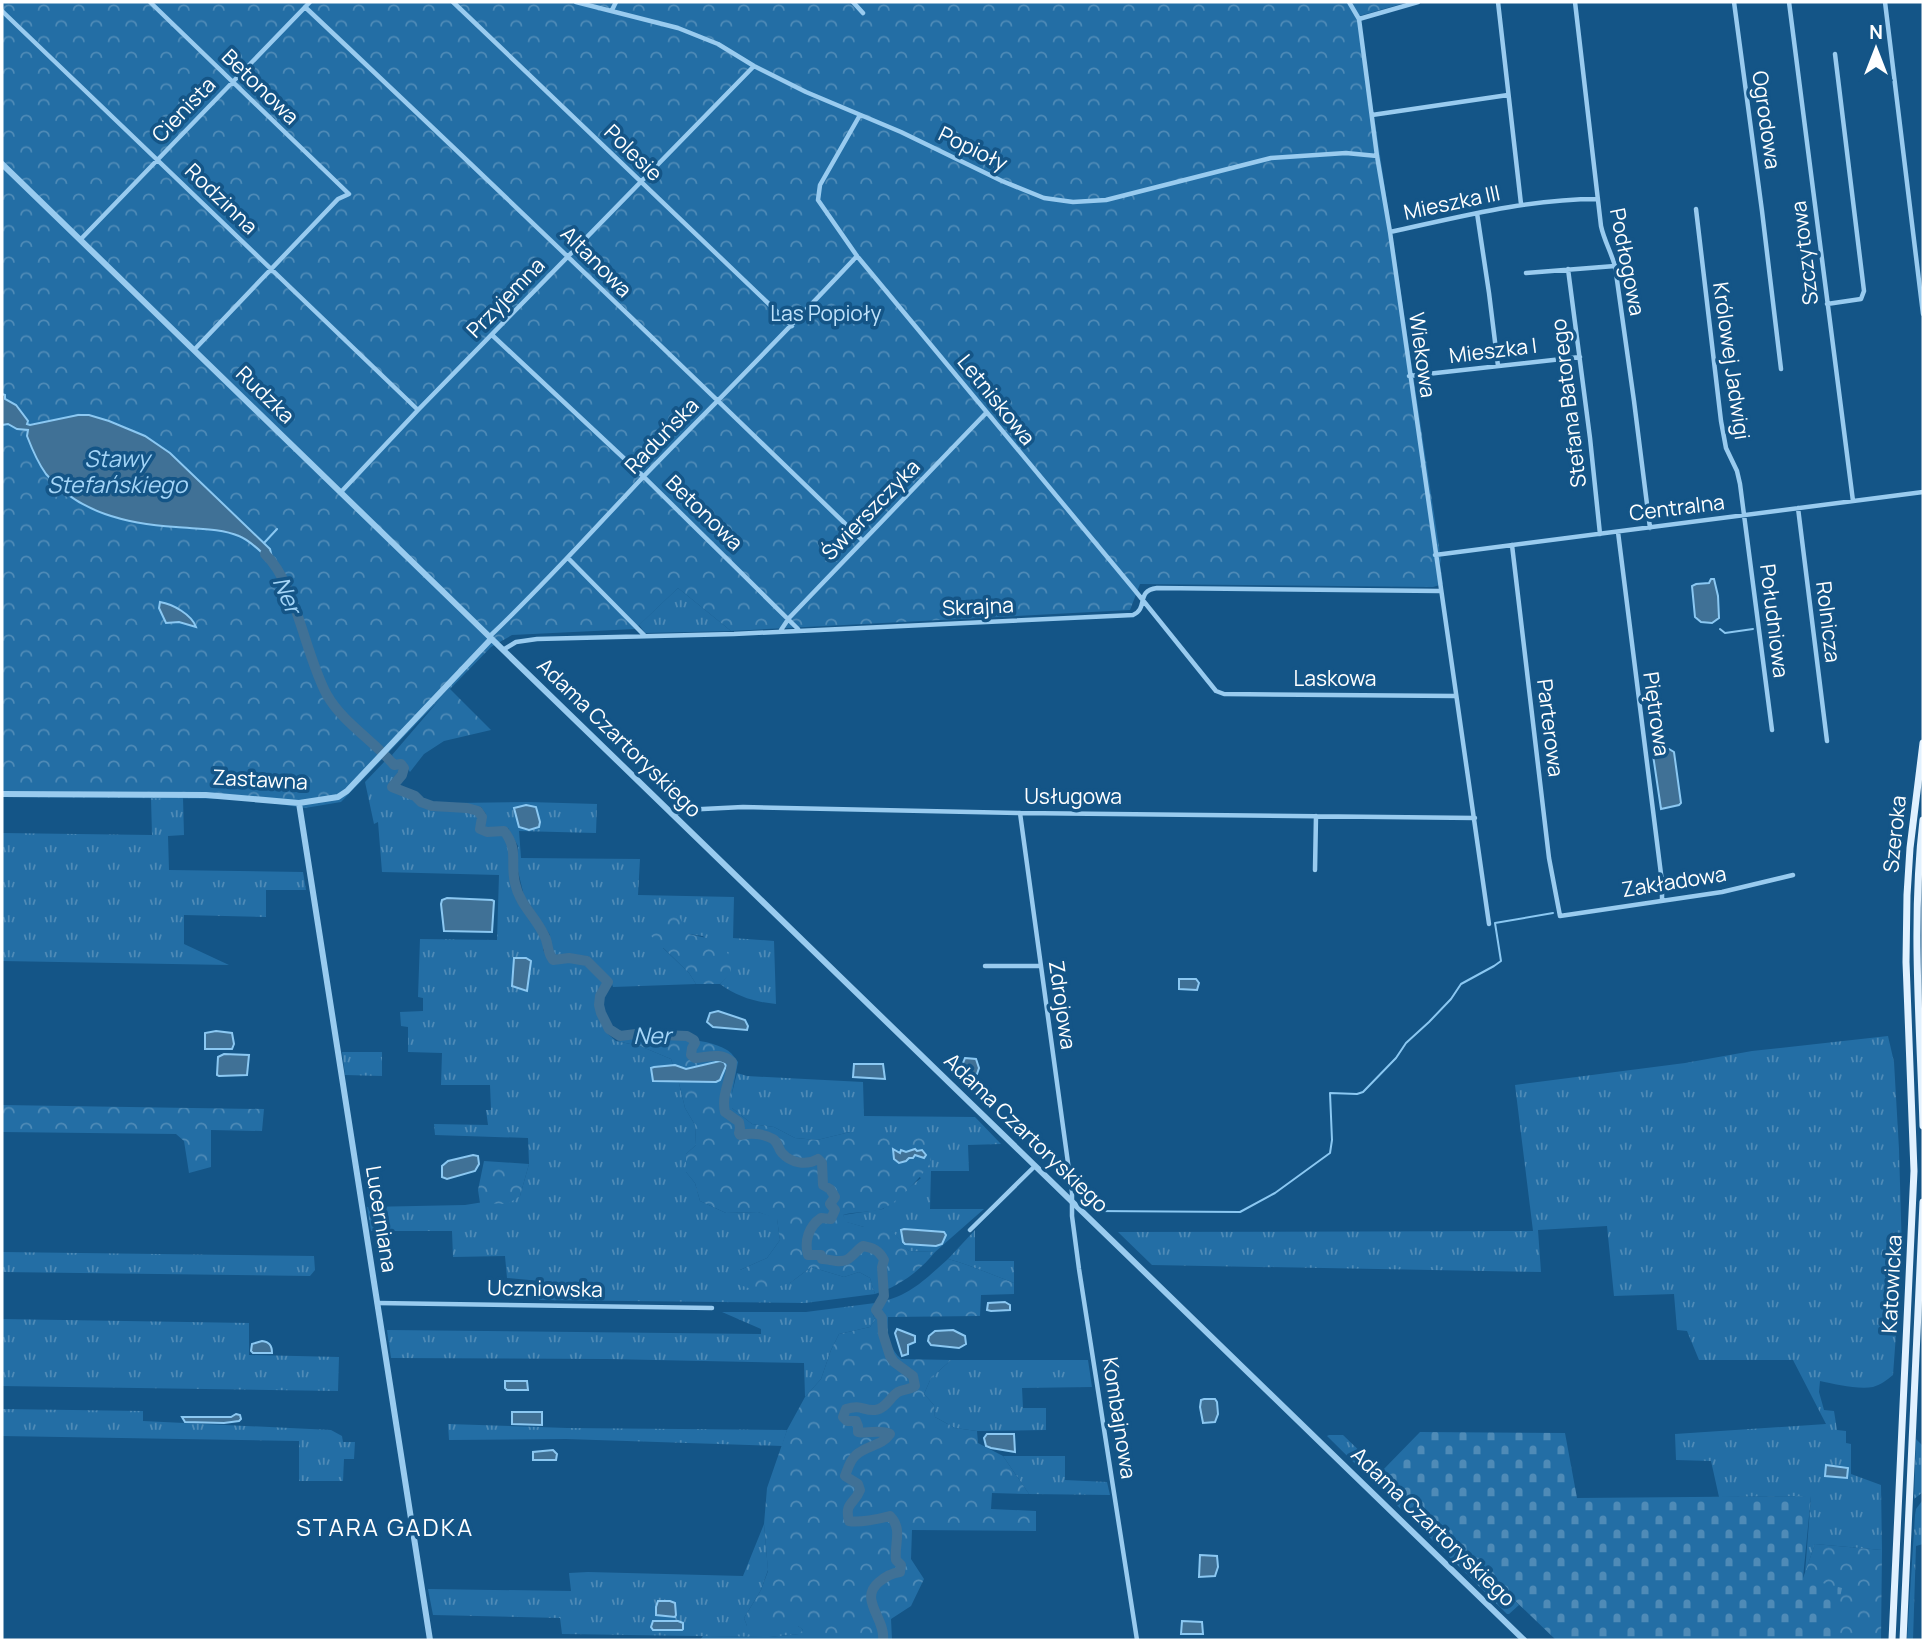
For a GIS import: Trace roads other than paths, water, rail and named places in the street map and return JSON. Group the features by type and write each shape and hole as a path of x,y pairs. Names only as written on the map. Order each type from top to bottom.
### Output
{"main road":[{"name":"Szeroka","path":"1906,929 1908,872 1923,743"},
{"name":"Szeroka","path":"1919,929 1916,910 1923,820"},
{"name":"Katowicka","path":"1892,1640 1914,1190 1906,929"},
{"path":"1919,929 1923,1126"},
{"name":"Katowicka","path":"1903,1640 1923,1202"}],"street":[{"name":"Betonowa","path":"150,2 349,194 338,199 270,269"},
{"name":"Cienista","path":"80,240 310,2"},
{"name":"Polesie","path":"453,2 792,326"},
{"name":"Popioły","path":"576,2 678,28 718,44 754,66 1002,181 1056,201 1106,200 1271,158 1346,153 1377,156"},
{"path":"612,10 616,2"},
{"path":"853,2 863,13"},
{"path":"1349,2 1359,19 1418,2"},
{"path":"1498,2 1521,204"},
{"name":"Podłogowa","path":"1575,2 1601,226 1615,266 1650,528"},
{"name":"Ogrodowa","path":"1734,2 1781,369"},
{"name":"Szczytowa","path":"1789,2 1853,501"},
{"path":"1885,2 1923,314"},
{"name":"Altanowa","path":"305,7 863,541"},
{"name":"Rodzinna","path":"2,11 418,410"},
{"name":"Wiekowa","path":"1359,19 1489,924"},
{"path":"1827,304 1861,299 1864,291 1835,54"},
{"name":"Przyjemna","path":"341,492 754,66"},
{"path":"1372,115 1507,95"},
{"name":"Letniskowa","path":"860,115 820,185 818,200 857,256 1216,691"},
{"name":"Rudzka","path":"2,164 503,650"},
{"name":"Mieszka III","path":"1390,232 1521,204 1567,199 1598,200"},
{"name":"Królowej Jadwigi","path":"1696,209 1721,421 1726,448 1737,471 1744,515"},
{"path":"1477,213 1497,366"},
{"name":"Raduńska","path":"490,638 857,256"},
{"path":"1526,273 1615,266"},
{"path":"194,350 270,269"},
{"name":"Stefana Batorego","path":"1568,269 1600,534"},
{"name":"Betonowa","path":"492,335 644,477 799,630"},
{"name":"Mieszka I","path":"1409,376 1580,356"},
{"name":"Świerszczyka","path":"781,631 789,618 986,413"},
{"name":"Centralna","path":"1435,555 1923,492"},
{"name":"Rolnicza","path":"1798,508 1827,741"},
{"name":"Południowa","path":"1744,515 1772,730"},
{"name":"Piętrowa","path":"1618,532 1662,900"},
{"name":"Parterowa","path":"1512,545 1549,858 1560,916"},
{"path":"568,558 645,636"},
{"name":"Skrajna","path":"503,650 516,642 525,641 1133,615 1142,609 1146,592 1157,588 1440,591"},
{"name":"Zastawna","path":"2,794 206,794 299,803 342,795 490,638"},
{"name":"Adama Czartoryskiego","path":"503,650 1524,1640"},
{"name":"Laskowa","path":"1216,691 1224,694 1455,696"},
{"name":"Lucerniana","path":"299,803 430,1640"},
{"name":"Usługowa","path":"673,816 683,810 743,807 1475,818"},
{"name":"Zdrojowa","path":"1020,813 1072,1201"},
{"path":"1315,870 1316,816"},
{"name":"Zakładowa","path":"1560,916 1722,892 1793,875"},
{"path":"985,966 1041,966"},
{"path":"970,1230 1035,1166"},
{"name":"Kombajnowa","path":"1072,1201 1079,1269 1137,1640"},
{"name":"Uczniowska","path":"376,1303 712,1308"}],"water":[{"name":"Stawy Stefańskiego","path":"2,394 16,405 30,425 89,415 145,436 170,453 270,549 273,562 248,541 232,533 140,523 105,514 73,498 43,470 27,436 28,430 17,429 8,424 2,425"},
{"path":"1714,579 1718,596 1719,618 1712,623 1701,622 1695,617 1692,586 1709,583"},
{"path":"160,602 181,611 191,618 196,627 179,622 166,623 159,608"},
{"path":"1669,749 1674,752 1681,803 1661,809 1653,755 1657,750"},
{"path":"526,805 536,807 539,827 529,830 519,827 514,808"},
{"path":"442,900 494,901 492,932 444,931 441,904"},
{"path":"514,958 531,961 527,991 512,986"},
{"path":"1179,979 1196,979 1199,983 1197,990 1179,989"},
{"path":"718,1011 745,1020 747,1030 713,1027 707,1022 710,1013"},
{"path":"205,1033 232,1033 232,1049 205,1049"},
{"path":"224,1054 249,1055 247,1075 217,1075 218,1057"},
{"path":"965,1058 976,1059 979,1068 977,1074 966,1075 963,1063"},
{"path":"720,1061 726,1066 720,1080 716,1082 653,1081 651,1068 654,1067 675,1065 686,1069"},
{"path":"854,1064 883,1064 885,1079 853,1077"},
{"path":"893,1149 900,1153 901,1150 922,1150 926,1155 924,1158 915,1155 899,1163 894,1159"},
{"path":"478,1156 479,1164 475,1171 447,1179 442,1177 442,1166 448,1161"},
{"path":"901,1230 944,1232 946,1235 942,1244 936,1246 905,1244"},
{"path":"1005,1302 1010,1305 1010,1310 987,1310 988,1303"},
{"path":"897,1329 915,1336 915,1342 908,1345 908,1354 902,1356 895,1333"},
{"path":"953,1330 965,1336 966,1344 959,1348 931,1345 928,1341 935,1331"},
{"path":"262,1341 270,1344 272,1353 251,1351 252,1344"},
{"path":"505,1381 527,1381 528,1390 507,1390"},
{"path":"1215,1399 1217,1402 1218,1414 1215,1422 1203,1423 1200,1407 1201,1400"},
{"path":"512,1412 542,1412 542,1425 512,1424"},
{"path":"240,1415 239,1421 224,1423 185,1422 182,1417 231,1417"},
{"path":"987,1434 1014,1434 1015,1452 986,1446 984,1438"},
{"path":"553,1450 557,1454 556,1460 533,1460 533,1452"},
{"path":"1826,1465 1848,1468 1847,1478 1825,1476"},
{"path":"1200,1555 1217,1556 1215,1576 1199,1577"},
{"path":"658,1601 675,1603 675,1617 656,1615"},
{"path":"653,1621 678,1621 683,1623 683,1629 653,1630"},
{"path":"1182,1621 1202,1622 1203,1634 1181,1634"}],"waterway":[{"path":"264,543 277,529"},
{"name":"Ner","path":"265,554 285,583 327,695 341,714 394,765 401,764 404,768 392,787 432,806 478,811 482,817 480,829 487,832 504,831 513,850 517,890 546,938 553,960 569,958 587,961 608,982 600,996 599,1005 609,1029 620,1036 687,1036 694,1040 691,1055 695,1058 715,1056 728,1059 732,1062 724,1100 725,1112 739,1122 740,1135 765,1136 775,1141 790,1159 804,1163 818,1159 822,1163 823,1185 830,1189 835,1197 830,1204 835,1210 831,1219 821,1218 808,1234 808,1255 821,1255 822,1259 842,1261 850,1258 863,1246 875,1250 884,1260 884,1296 876,1310 882,1318 883,1334 890,1356 913,1376 915,1386 898,1392 879,1409 846,1409 843,1417 847,1421 856,1421 858,1432 890,1434 883,1441 856,1455 845,1476 858,1484 860,1490 849,1507 849,1521 890,1516 896,1526 896,1560 901,1565 900,1572 879,1582 871,1595 881,1624 883,1640"},
{"path":"1720,629 1725,633 1753,629"},
{"path":"1094,1211 1240,1212 1275,1193 1330,1153 1330,1093 1363,1092 1396,1058 1406,1043 1451,999 1461,984 1501,961 1495,923 1553,913"}],"district":[{"name":"STARA GADKA","path":"385,1528"}],"park label":[{"name":"Las Popioły","path":"826,314"}]}
